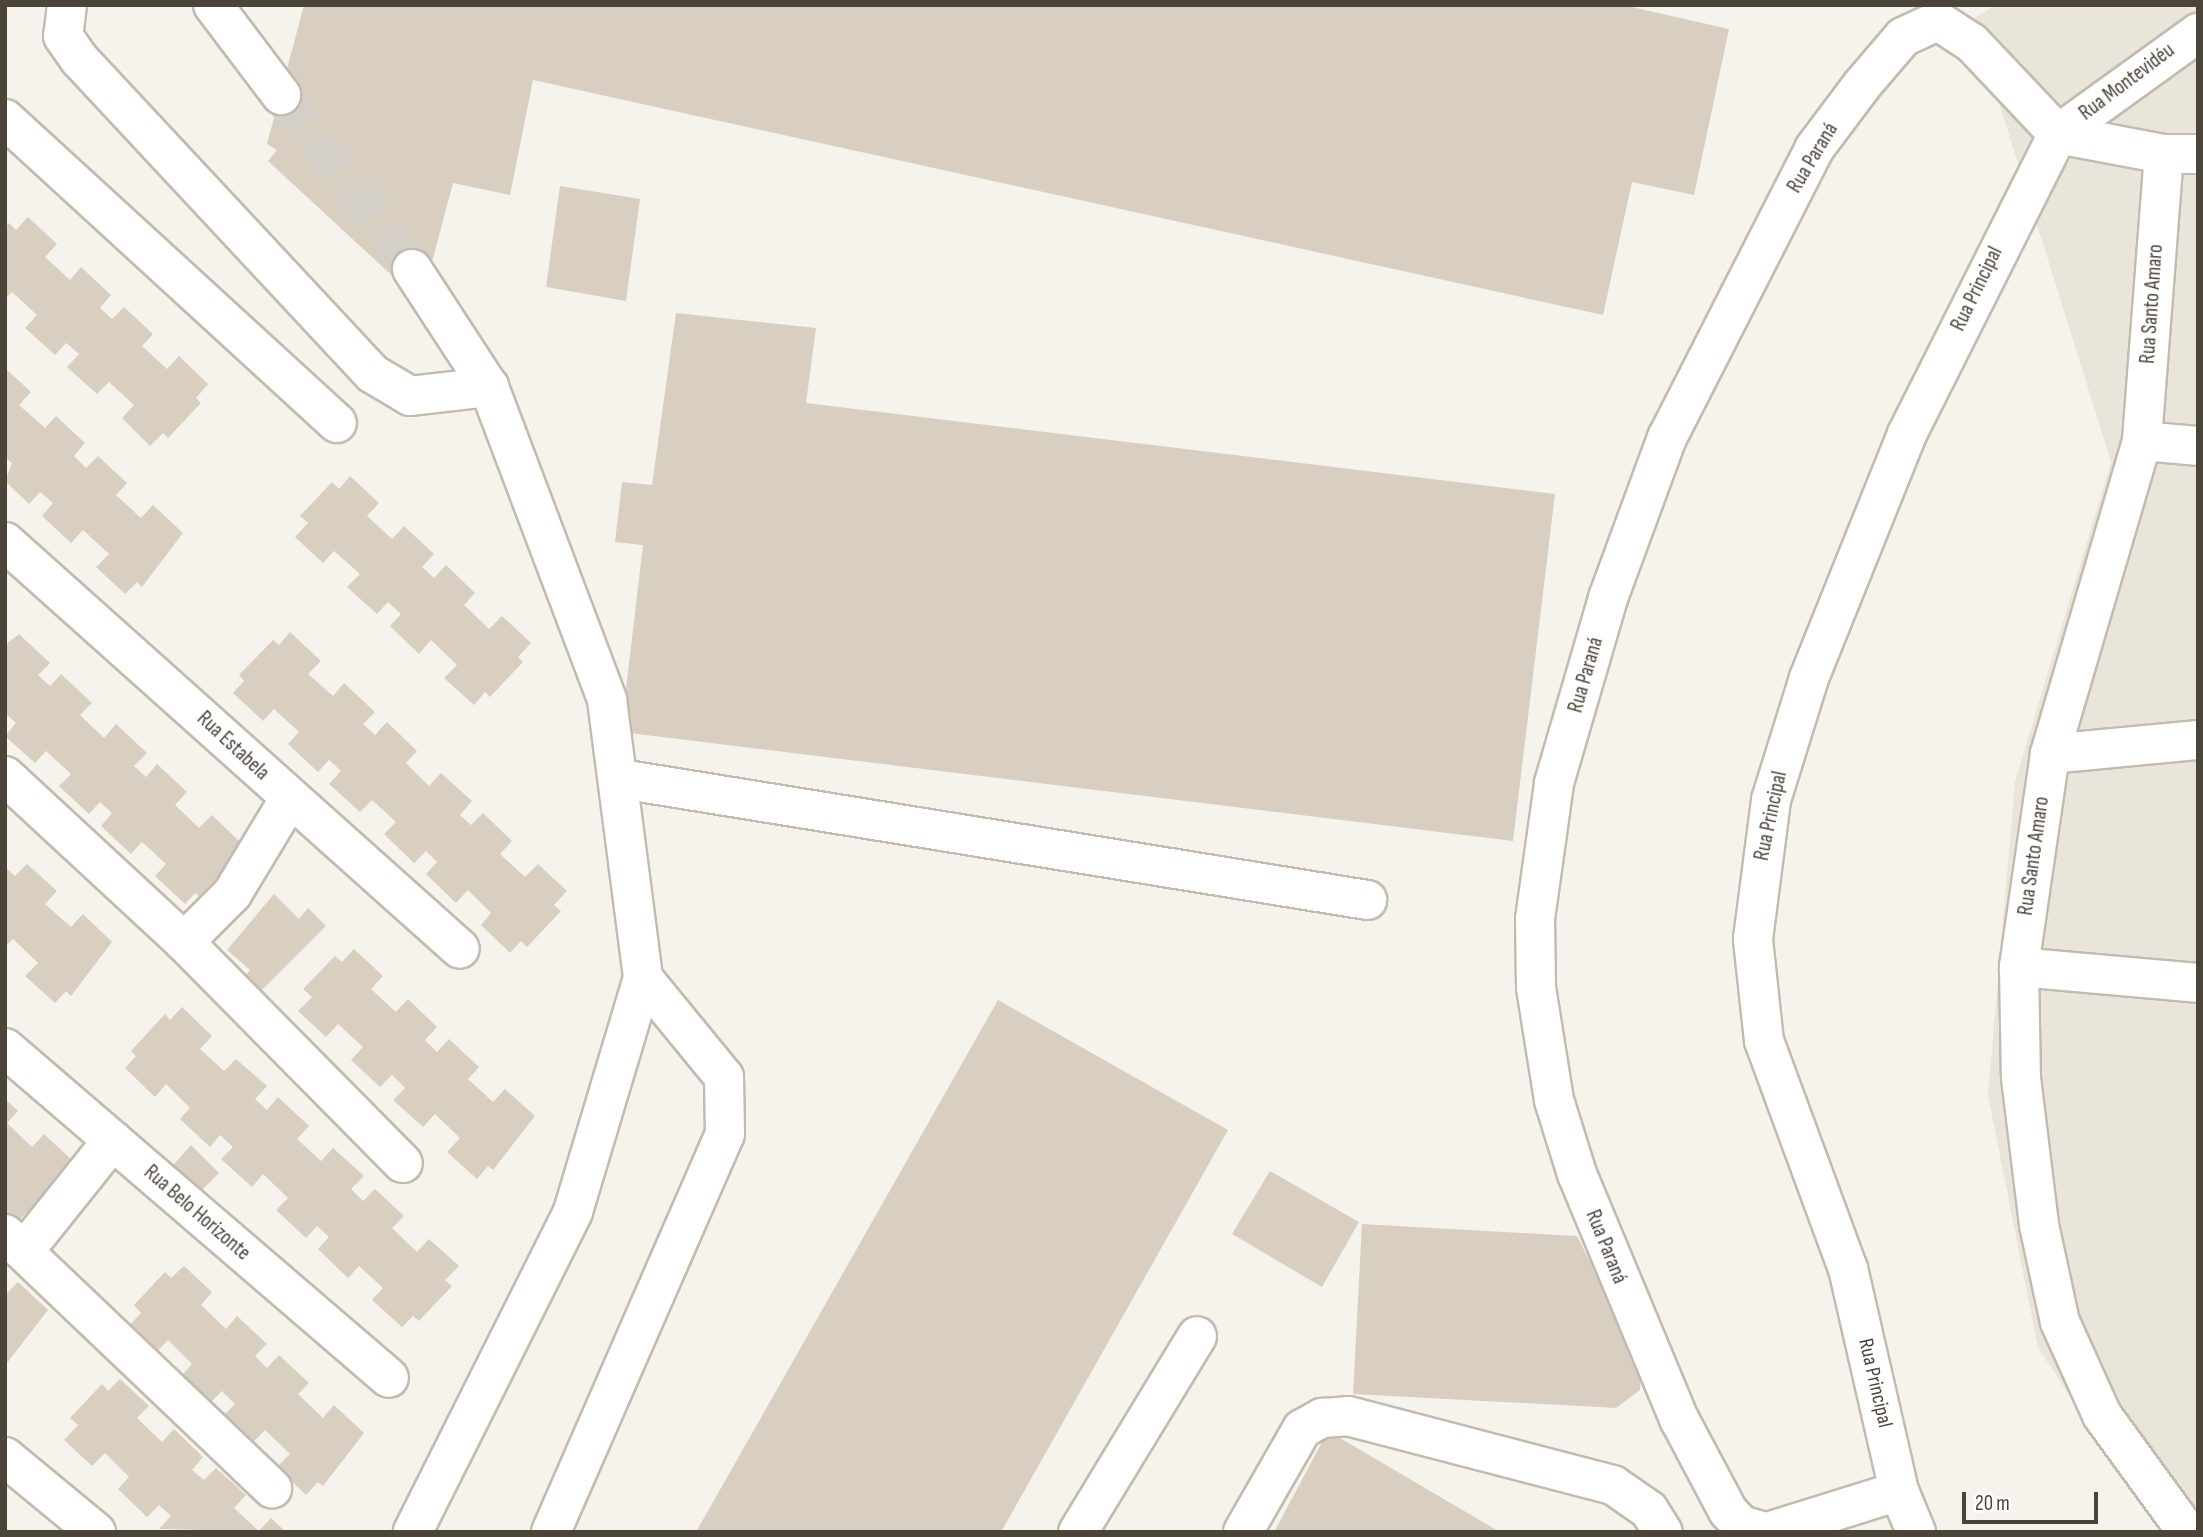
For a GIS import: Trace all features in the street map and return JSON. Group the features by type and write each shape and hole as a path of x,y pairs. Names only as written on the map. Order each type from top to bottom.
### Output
{"street":[{"path":"67,5 63,36 79,60 373,374 410,396 489,387"},
{"path":"213,5 281,95"},
{"name":"Rua Paraná","path":"1899,1491 1766,1532 1741,1525 1728,1511 1679,1419 1577,1174 1554,1100 1536,987 1535,919 1554,783 1608,598 1667,438 1814,149 1862,85 1903,37 1938,22 1972,43 2058,134"},
{"name":"Rua Montevidéu","path":"2058,134 2198,33"},
{"path":"5,119 337,423"},
{"path":"2058,134 2181,154"},
{"name":"Rua Principal","path":"1916,1532 1899,1491 1847,1269 1764,1041 1754,906 1771,800 1841,592 1907,434 2058,134"},
{"name":"Rua Santo Amaro","path":"2181,154 2142,442 2050,754 2019,967 2023,1091 2039,1225 2060,1322 2102,1415 2187,1532"},
{"path":"412,268 489,387 607,700 621,779 643,978 573,1212 413,1532"},
{"path":"2142,442 2198,446"},
{"name":"Rua Estabela","path":"5,542 460,949"},
{"path":"2050,754 2198,740"},
{"path":"5,776 184,942 403,1163"},
{"path":"621,779 1367,900"},
{"path":"184,942 232,894 290,798"},
{"path":"2019,967 2198,983"},
{"path":"551,1532 725,1134 724,1077 643,978"},
{"name":"Rua Belo Horizonte","path":"5,1048 389,1378"},
{"path":"113,1140 15,1242 272,1488"},
{"path":"1078,1532 1197,1335"},
{"path":"1243,1532 1302,1429 1322,1418 1348,1416 1612,1485 1649,1510 1663,1532"},
{"path":"5,1457 96,1532"}],"shaded area":[{"path":"1996,5 2198,5 2198,1532 2161,1532 2038,1348 1988,1095 2015,782 2111,462 1973,19"}],"building":[{"path":"304,5 1623,5 1729,29 1694,195 1632,182 1603,315 533,80 510,195 453,183 429,273 399,282 268,161 277,150 267,144"},
{"path":"560,186 640,199 626,301 546,287"},
{"path":"28,217 57,244 45,257 70,280 81,267 111,295 100,308 112,319 124,307 153,334 142,346 167,369 179,356 208,384 196,398 201,403 168,438 163,433 150,446 122,418 134,405 109,382 97,394 67,367 79,354 66,343 55,355 25,328 37,315 12,292 5,299 5,228 9,223 16,230"},
{"path":"676,313 816,328 806,403 1555,494 1513,841 621,732 643,545 615,542 622,482 652,485"},
{"path":"5,368 31,392 19,405 45,428 56,416 85,443 74,456 86,468 98,456 127,483 116,495 141,518 153,505 183,533 142,587 137,582 125,594 96,567 109,554 83,530 71,543 42,516 53,503 40,492 29,504 5,481 12,463 5,457"},
{"path":"350,476 379,503 367,516 392,539 404,526 434,554 422,567 434,578 446,565 475,593 464,605 489,629 502,616 531,643 518,657 523,662 490,697 485,692 474,705 444,678 457,665 431,640 419,654 390,626 401,614 388,602 377,614 347,587 360,574 334,551 323,563 295,537 308,523 300,516 332,482 339,489"},
{"path":"290,632 321,661 308,674 333,696 344,683 375,712 363,724 375,735 387,722 417,751 406,763 429,786 441,773 472,801 460,815 471,825 483,813 512,841 500,854 525,877 538,864 567,891 554,905 561,911 527,947 521,941 510,953 481,925 491,913 468,890 456,903 426,874 437,862 426,851 414,863 384,834 396,822 372,800 360,812 329,784 341,771 329,760 318,772 288,744 299,732 274,709 263,721 233,693 244,681 239,675 273,640 279,645"},
{"path":"19,634 50,663 38,675 50,686 61,674 92,703 80,715 104,738 116,724 147,753 134,766 146,777 157,764 187,792 175,805 199,828 212,815 241,843 229,856 235,862 202,898 195,893 185,904 155,876 166,864 142,842 131,854 101,826 112,813 100,802 89,814 59,786 71,774 46,751 35,763 5,736 16,723 5,713 5,645"},
{"path":"27,864 57,891 45,904 71,927 83,914 112,942 71,996 66,991 55,1003 25,976 38,963 13,939 5,947 5,867 15,876"},
{"path":"274,894 299,919 308,908 326,926 255,997 239,983 250,970 227,950"},
{"path":"354,949 383,976 371,989 396,1012 408,999 437,1027 425,1040 437,1052 449,1039 479,1067 468,1079 493,1102 505,1089 535,1116 493,1170 488,1166 477,1179 447,1152 460,1138 435,1114 423,1127 393,1100 405,1088 392,1075 380,1087 351,1060 363,1047 338,1024 326,1037 298,1011 312,997 303,989 335,956 342,962"},
{"path":"998,1000 1228,1130 1001,1532 696,1532"},
{"path":"182,1007 212,1036 200,1049 224,1071 236,1059 267,1086 255,1099 267,1110 278,1097 309,1126 297,1139 321,1161 333,1148 364,1176 351,1189 363,1201 375,1189 404,1216 392,1228 417,1252 429,1239 459,1266 445,1280 452,1286 419,1321 413,1316 402,1327 372,1300 383,1288 359,1266 348,1278 318,1249 329,1237 317,1226 306,1238 276,1210 288,1198 263,1174 252,1187 221,1159 233,1147 220,1135 210,1147 180,1119 190,1108 166,1084 155,1097 125,1068 136,1056 131,1051 165,1014 170,1020"},
{"path":"5,1099 18,1111 7,1123 32,1147 44,1134 74,1162 33,1215 28,1211 16,1223 5,1213"},
{"path":"191,1145 219,1173 193,1199 166,1173"},
{"path":"1270,1171 1359,1222 1322,1287 1232,1234"},
{"path":"1362,1224 1577,1236 1641,1362 1640,1390 1616,1408 1353,1394"},
{"path":"184,1266 212,1292 201,1305 226,1329 237,1316 267,1344 255,1356 267,1368 279,1355 309,1383 298,1394 323,1418 334,1405 364,1433 323,1486 318,1482 306,1495 277,1467 290,1454 265,1430 252,1444 223,1416 235,1404 222,1391 210,1403 181,1376 192,1364 168,1340 156,1353 128,1327 141,1313 134,1305 165,1272 171,1278"},
{"path":"18,1282 48,1310 7,1363 5,1295"},
{"path":"120,1379 149,1406 137,1418 162,1442 174,1429 203,1457 192,1470 204,1480 216,1468 246,1495 234,1508 259,1531 271,1518 286,1532 159,1529 171,1516 159,1505 147,1517 118,1489 129,1477 105,1453 92,1466 64,1440 78,1425 70,1418 102,1384 108,1391"},
{"path":"1328,1431 1500,1532 1274,1532"}],"tunnel":[{"path":"281,95 412,269"}]}
